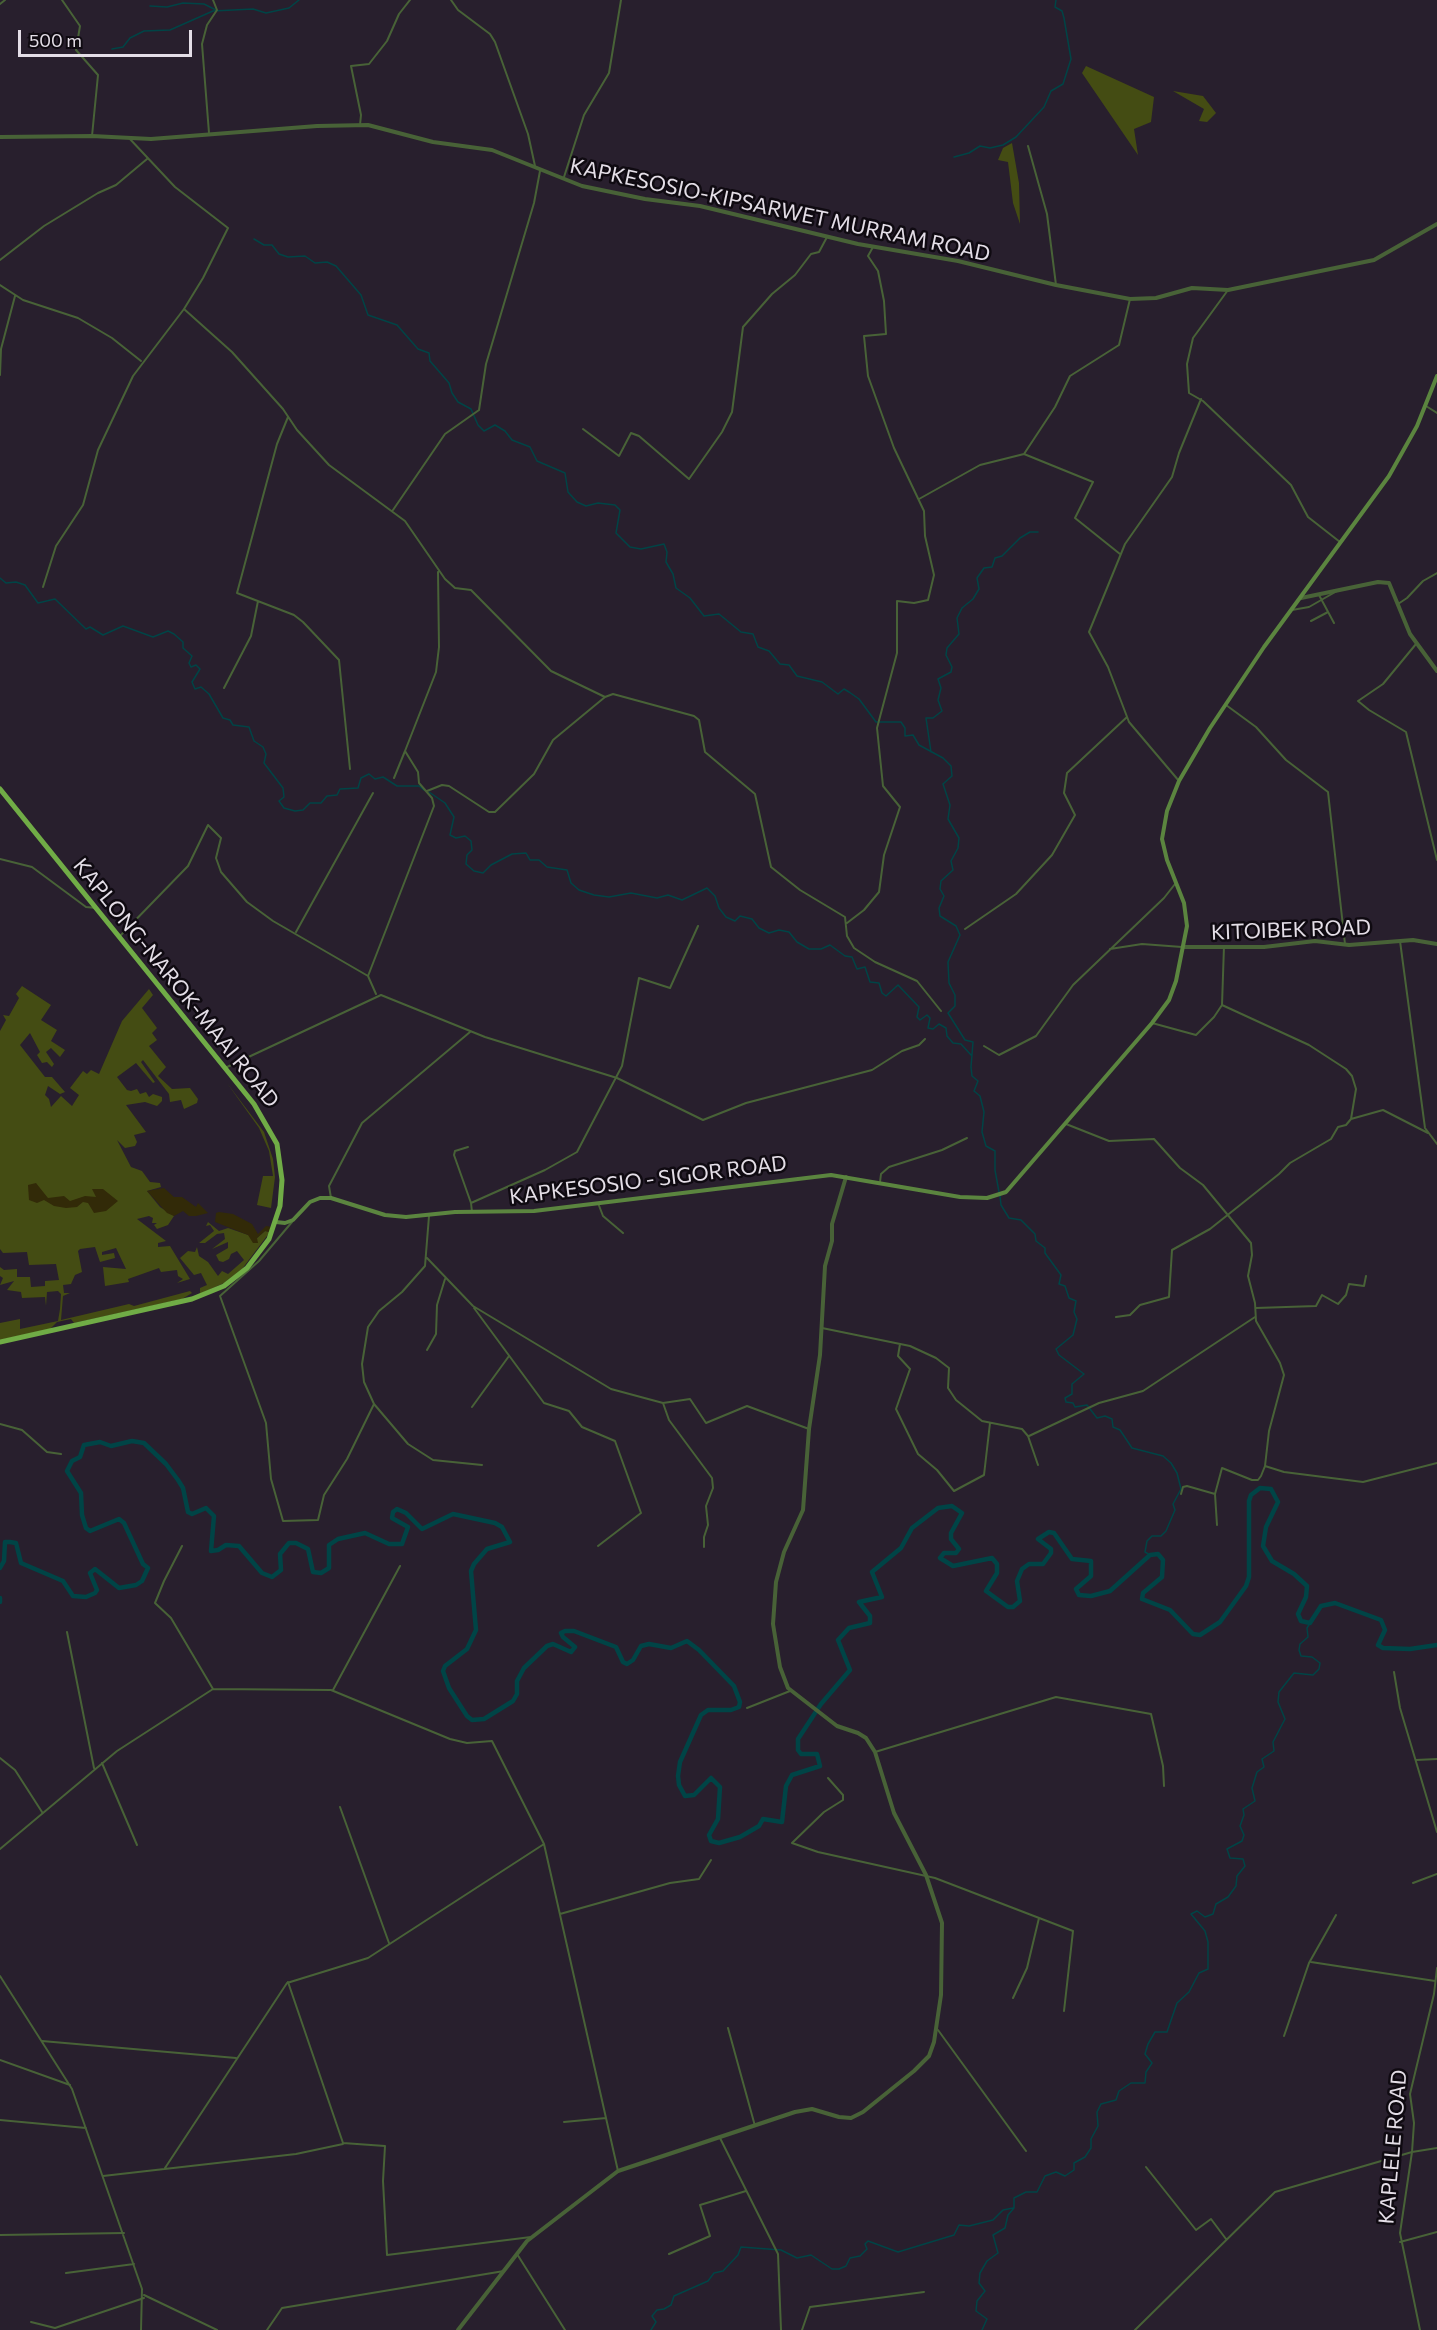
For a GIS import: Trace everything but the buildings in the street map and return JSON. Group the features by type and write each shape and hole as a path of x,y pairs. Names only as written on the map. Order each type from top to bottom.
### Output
{"highway":[{"name":"KAPLONG-NAROK-MAAI ROAD","path":"0,789 254,1104 277,1144 282,1188 276,1222 269,1239 247,1268 212,1292 186,1300 0,1342"}],"main road":[{"path":"1066,1123 1152,1023 1173,991 1183,947 1186,918 1177,882 1167,860 1162,839 1167,811 1179,782 1194,753 1264,647 1393,469 1426,406 1437,376"},
{"name":"KAPKESOSIO - SIGOR ROAD","path":"331,1198 390,1216 534,1211 794,1179 846,1176 960,1197 977,1198 1000,1194 1010,1189 1066,1123"},
{"path":"276,1222 285,1223 293,1220 312,1201 331,1198"}],"street":[{"path":"0,4 4,0"},
{"path":"62,0 80,27 76,50 84,61 95,68 98,75 92,136"},
{"path":"209,136 202,44 207,25 217,10 213,0"},
{"path":"360,125 361,115 351,66 370,63 387,41 399,14 410,0"},
{"path":"393,510 445,434 479,410 486,364 536,196 538,170 529,137 495,42 489,34 458,10 451,0"},
{"path":"563,180 584,115 609,73 621,0"},
{"name":"KAPKESOSIO-KIPSARWET MURRAM ROAD","path":"0,137 209,136 360,125 432,142 492,150 563,180 637,198 700,206 873,247 958,261 1056,285 1130,299 1156,298 1192,288 1228,290 1374,260 1437,224"},
{"path":"43,587 56,546 82,505 98,450 141,362 184,309 203,278 228,227 175,187 129,137"},
{"path":"1028,146 1047,214 1056,285"},
{"path":"0,260 42,228 92,196 116,185 147,159"},
{"path":"583,429 619,456 631,433 639,436 689,479 716,441 732,412 743,327 772,294 795,275 811,254 819,252 827,237"},
{"path":"847,922 864,910 879,892 884,855 900,807 883,786 877,728 897,653 897,601 926,601 929,599 934,572 925,536 925,515 868,381 864,336 886,333 884,301 878,271 868,256 873,247"},
{"path":"0,285 15,296 78,318 112,338 141,362"},
{"path":"1228,290 1199,328 1190,352 1189,392 1201,399 1291,485 1308,517 1340,542"},
{"path":"0,375 1,349 15,296"},
{"path":"1024,454 1055,407 1070,376 1119,345 1130,299"},
{"path":"184,309 232,352 329,465 405,521 438,572 454,587 471,590 551,671 604,697"},
{"path":"1179,782 1127,717 1108,666 1089,632 1120,554 1138,522 1147,515 1170,480 1201,399"},
{"path":"1426,406 1437,413"},
{"path":"288,416 278,444 237,592 303,622 339,660 350,769"},
{"path":"918,499 976,467 1024,454 1093,482 1075,518 1120,554"},
{"path":"394,778 436,672 439,647 438,572"},
{"path":"1398,604 1437,573"},
{"path":"1301,598 1317,593 1387,582 1393,587 1416,644 1437,672"},
{"path":"1292,610 1303,609 1339,589"},
{"path":"1317,593 1334,622"},
{"path":"224,688 251,636 258,602"},
{"path":"1311,621 1328,612"},
{"path":"1416,644 1383,684 1358,701 1406,732 1437,860"},
{"path":"427,791 446,785 489,812 495,812 534,774 553,740 604,697 619,695 698,719 705,752 754,794 771,867 800,890 842,915 847,922 847,936 854,948 876,962 917,981 941,1011"},
{"path":"1226,705 1256,727 1286,760 1328,792 1345,944"},
{"path":"965,929 1016,894 1052,855 1075,815 1064,793 1066,773 1127,717"},
{"path":"368,976 431,818 434,804 427,791 419,783 418,772 405,751"},
{"path":"296,933 373,793"},
{"path":"119,937 184,871 208,825 221,838 216,858 224,876 247,902 368,976 377,995 471,1032 560,1062 617,1078 703,1120 746,1103 812,1088 872,1070 902,1051 920,1045 925,1039"},
{"path":"0,859 32,867 86,907 96,908"},
{"path":"984,1046 999,1055 1036,1036 1069,989 1164,898 1177,882"},
{"path":"471,1203 574,1155 617,1078 626,1055 639,978 670,988 698,926"},
{"name":"KITOIBEK ROAD","path":"1183,947 1270,947 1315,941 1345,944 1400,941 1437,944"},
{"path":"1400,941 1428,1133"},
{"path":"1110,949 1147,944 1183,947"},
{"path":"1152,1023 1196,1035 1216,1014 1222,1005 1224,946"},
{"path":"225,1068 377,995"},
{"path":"1116,1317 1130,1315 1138,1306 1169,1297 1171,1251 1205,1232 1290,1163 1328,1141 1338,1127 1346,1125 1351,1119 1356,1089 1346,1070 1314,1047 1222,1005"},
{"path":"331,1198 329,1186 362,1123 471,1032"},
{"path":"1351,1119 1383,1110 1428,1133 1437,1144"},
{"path":"1066,1123 1109,1141 1153,1139 1180,1168 1199,1180 1228,1213 1252,1246 1248,1276 1256,1308 1255,1317 1284,1374 1268,1436 1265,1466 1256,1480 1223,1467 1215,1494 1217,1525"},
{"path":"880,1182 881,1174 889,1167 942,1150 967,1138"},
{"path":"468,1147 455,1151 454,1154 472,1212"},
{"path":"458,2330 532,2237 618,2171 803,2110 819,2110 845,2118 863,2112 926,2060 938,2030 942,1923 926,1875 886,1794 875,1752 864,1736 837,1726 790,1691 780,1666 773,1624 772,1600 783,1554 803,1510 809,1429 822,1328 825,1266 832,1240 832,1224 846,1176"},
{"path":"598,1203 603,1216 623,1233"},
{"path":"429,1215 427,1258 421,1272 379,1311 368,1327 362,1367 366,1389 374,1404 406,1443 430,1459 455,1464 482,1465"},
{"path":"293,1220 259,1261 220,1296 266,1423 271,1479 282,1521 318,1520 324,1496 350,1453 374,1404"},
{"path":"427,1258 473,1306 543,1403 569,1411 582,1427 615,1441 641,1513 598,1546"},
{"path":"1256,1308 1316,1306 1322,1295 1337,1304 1343,1300 1350,1284 1365,1286 1366,1276"},
{"path":"428,1350 436,1334 437,1305 445,1279"},
{"path":"473,1306 611,1389 663,1403 690,1399 706,1423 747,1406 809,1429"},
{"path":"1029,1436 1099,1403 1143,1392 1255,1317"},
{"path":"822,1328 921,1350 946,1365 949,1369 950,1393 973,1416 990,1423 1018,1426 1029,1436 1038,1465"},
{"path":"900,1344 899,1357 910,1369 896,1408 918,1454 938,1470 954,1491 984,1474 983,1459 990,1423"},
{"path":"472,1407 508,1356"},
{"path":"663,1403 669,1420 712,1478 713,1488 706,1506 708,1525 704,1547"},
{"path":"0,1424 22,1430 47,1452 61,1454"},
{"path":"1265,1466 1284,1473 1364,1482 1437,1463"},
{"path":"1181,1494 1183,1487 1187,1486 1215,1494"},
{"path":"182,1546 155,1603 170,1617 213,1689"},
{"path":"333,1690 400,1566"},
{"path":"67,1632 94,1768"},
{"path":"1394,1672 1400,1708 1437,1832"},
{"path":"0,1849 94,1768 213,1689 333,1690 450,1739 467,1743 494,1742 544,1844 618,2171"},
{"path":"747,1708 790,1691"},
{"path":"875,1752 1056,1697 1151,1714 1163,1766 1164,1786"},
{"path":"0,1758 15,1769 42,1812"},
{"path":"1416,1760 1437,1759"},
{"path":"102,1763 137,1845"},
{"path":"828,1778 844,1799 795,1837 792,1843 818,1852 926,1875 1074,1932 1064,2011"},
{"path":"340,1807 389,1943"},
{"path":"165,2168 288,1982 364,1960 544,1844"},
{"path":"560,1914 670,1883 699,1879 711,1860"},
{"path":"1413,1883 1437,1874"},
{"path":"1284,2036 1311,1962 1336,1915"},
{"path":"1013,1998 1027,1968 1039,1918"},
{"path":"1311,1962 1435,1982"},
{"name":"KAPLELE ROAD","path":"1420,2330 1400,2242 1414,2123 1410,2094 1437,1968"},
{"path":"0,1976 70,2085 124,2233 144,2297 141,2330"},
{"path":"288,1982 344,2144"},
{"path":"728,2028 755,2126"},
{"path":"938,2030 1026,2151"},
{"path":"42,2041 236,2058"},
{"path":"0,2060 70,2085"},
{"path":"564,2122 606,2118"},
{"path":"0,2120 86,2128"},
{"path":"720,2138 778,2254 781,2330"},
{"path":"103,2176 296,2154 304,2150 344,2144 385,2146 383,2181 387,2255 532,2237"},
{"path":"1135,2330 1276,2191 1412,2152 1437,2148"},
{"path":"1146,2167 1196,2230 1211,2219 1226,2239"},
{"path":"669,2254 710,2236 700,2205 746,2191"},
{"path":"1400,2242 1437,2232"},
{"path":"0,2235 124,2233"},
{"path":"517,2254 565,2330"},
{"path":"66,2273 134,2264"},
{"path":"267,2330 282,2308 504,2271"},
{"path":"802,2330 810,2307 924,2292"},
{"path":"31,2322 55,2328 144,2297 217,2330"}],"green space":[{"path":"1086,66 1154,97 1151,122 1134,129 1138,155 1082,73"},
{"path":"1173,91 1203,96 1216,113 1207,122 1199,121 1204,109"},
{"path":"1012,143 1019,183 1020,224 1013,203 1008,162 998,160 1003,148"},
{"path":"22,986 51,1005 41,1020 57,1030 51,1041 65,1050 60,1057 51,1048 46,1052 54,1064 52,1067 47,1062 42,1063 37,1055 40,1052 30,1033 20,1045 45,1077 52,1077 65,1092 60,1094 48,1086 45,1095 51,1107 61,1096 72,1106 79,1095 70,1088 83,1071 87,1074 91,1070 99,1074 122,1021 149,989 153,995 142,1008 157,1028 152,1033 157,1040 149,1046 166,1067 158,1076 172,1089 190,1088 198,1099 197,1103 184,1109 181,1100 170,1102 169,1094 143,1060 141,1062 155,1082 153,1083 136,1063 117,1077 127,1090 137,1089 140,1094 146,1092 149,1097 153,1094 162,1097 162,1101 157,1106 145,1102 126,1105 146,1132 134,1135 137,1142 135,1146 125,1148 117,1140 131,1167 142,1171 150,1182 160,1183 161,1187 147,1191 160,1207 174,1216 168,1225 157,1229 154,1225 157,1223 152,1223 153,1218 149,1216 137,1219 166,1241 158,1243 158,1247 170,1246 190,1279 177,1283 183,1279 178,1276 177,1270 161,1272 159,1268 128,1279 129,1282 105,1286 103,1267 126,1269 116,1248 102,1252 102,1255 114,1253 115,1258 100,1262 95,1247 80,1249 78,1251 82,1272 75,1275 71,1284 63,1285 64,1293 70,1293 63,1296 61,1320 129,1304 134,1306 190,1291 192,1293 182,1299 74,1323 71,1319 57,1322 50,1329 0,1340 0,1323 20,1319 20,1329 58,1321 61,1294 58,1291 47,1292 46,1306 45,1297 22,1298 21,1292 7,1290 14,1281 0,1285 3,1278 0,1276 0,1267 4,1270 17,1269 17,1277 30,1277 31,1287 45,1286 45,1281 59,1280 56,1264 29,1265 27,1252 3,1253 0,1249 0,1031 6,1020 3,1015 9,1016 19,998 16,994"},
{"path":"227,1083 264,1132 273,1159 275,1177 271,1208 257,1205 263,1176 273,1176 269,1151 259,1128"},
{"path":"208,1222 219,1231 228,1228 257,1238 265,1231 270,1232 242,1269 224,1283 200,1294 200,1288 207,1285 201,1273 194,1275 180,1258 188,1251 195,1252 197,1247 199,1256 208,1262 218,1276 222,1271 228,1274 244,1260 237,1251 231,1254 229,1259 219,1261 216,1255 228,1248 228,1242 212,1249 225,1239 224,1233 217,1234 205,1243 199,1243 214,1231 210,1225 206,1226"}],"sand":[{"path":"36,1183 48,1198 64,1196 70,1201 85,1196 96,1197 92,1189 103,1189 118,1201 106,1211 94,1213 88,1203 83,1202 77,1207 66,1208 54,1206 44,1200 37,1203 29,1200 28,1185"},
{"path":"164,1188 174,1197 182,1197 196,1207 198,1203 208,1213 189,1216 183,1211 174,1216 167,1213 147,1191"},
{"path":"216,1213 233,1214 252,1224 258,1234 266,1226 272,1227 270,1232 265,1231 257,1238 258,1243 253,1243 248,1235 215,1222"}],"waterway":[{"path":"112,49 123,47 130,38 144,31 170,30 213,11 253,9 266,13 289,8 299,0"},
{"path":"954,157 969,153 980,146 990,148 1003,145 1016,137 1044,107 1051,91 1063,84 1071,59 1064,18 1062,11 1055,7 1056,0"},
{"path":"150,6 204,4 216,10"},
{"path":"254,239 264,245 272,245 279,254 288,257 305,256 315,263 327,262 336,266 361,295 368,315 397,325 418,349 429,353 430,361 449,383 458,402 471,409 478,425 484,431 495,425 505,431 512,440 530,447 537,461 565,473 568,492 577,502 586,506 598,503 615,505 620,510 616,533 630,547 641,549 664,544 667,552 666,562 673,574 676,588 690,598 704,616 719,614 741,632 753,634 758,647 769,651 780,664 789,665 797,676 822,682 838,694 844,689 849,692 859,699 876,722 901,722 905,728 905,736 913,735 919,745 943,758 951,766 952,776 943,784 950,805 948,819 959,838 958,848 951,861 953,870 941,881 940,889 944,896 939,908 940,916 956,926 960,935 948,962 949,983 955,995 955,1006 948,1013 965,1040 973,1042 972,1076 978,1081 974,1091 980,1096 984,1112 982,1132 986,1146 995,1151 995,1170 999,1192"},
{"path":"931,752 926,718 933,718 942,711 938,700 941,688 938,679 951,672 952,667 946,655 947,648 959,634 957,618 962,608 973,599 979,589 977,578 984,568 992,567 995,558 1002,556 1020,538 1030,532 1038,532"},
{"path":"0,578 6,583 16,582 25,585 38,603 55,599 86,629 90,627 103,635 123,626 153,637 168,631 174,634 183,642 183,648 192,656 189,663 191,667 196,665 200,669 192,682 195,689 201,687 209,694 223,718 230,720 233,725 249,727 254,741 263,747 266,754 264,763 283,788 284,797 279,801 284,808 295,811 303,810 310,803 321,803 327,796 337,795 340,789 358,788 361,778 369,774 375,779 383,777 397,786 419,786 424,790"},
{"path":"429,792 445,803 454,817 450,835 456,838 465,836 471,841 472,850 467,855 466,864 474,871 483,873 491,865 512,854 526,853 530,860 539,860 547,867 567,870 571,883 579,890 594,895 609,897 631,893 657,898 668,895 682,900 707,888 715,896 719,908 726,917 735,921 740,916 752,919 759,928 769,933 779,930 789,932 797,942 809,949 821,949 830,945 845,956 852,957 857,969 865,967 870,982 879,983 882,993 886,996 898,985 919,1007 917,1017 920,1020 927,1015 930,1018 928,1028 933,1029 939,1024 946,1028 947,1036 953,1043 961,1044 971,1055"},
{"path":"1000,1196 1001,1205 1009,1218 1021,1220 1035,1234 1036,1241 1045,1248 1045,1253 1061,1275 1059,1284 1065,1286 1069,1298 1076,1301 1074,1312 1077,1319 1073,1335 1056,1349 1059,1355 1084,1374 1072,1384 1072,1394 1065,1398 1066,1402 1073,1403 1075,1407 1087,1405 1097,1418 1105,1416 1112,1419 1113,1427 1120,1430 1132,1448 1163,1456 1177,1473 1181,1489 1173,1504 1175,1510 1166,1531 1161,1536 1152,1536 1147,1541 1145,1552 1150,1555"},
{"path":"0,1568 4,1561 5,1542 10,1542 16,1543 21,1563 63,1581 73,1596 86,1597 95,1593 97,1590 90,1573 95,1569 119,1588 136,1585 142,1581 148,1568 143,1564 124,1523 119,1519 90,1531 86,1528 82,1515 81,1493 67,1471 72,1461 80,1457 84,1445 100,1442 111,1446 132,1441 144,1443 166,1464 178,1480 183,1488 188,1512 192,1514 206,1508 214,1516 211,1551 226,1545 239,1546 262,1573 272,1577 281,1570 280,1554 289,1543 296,1543 308,1549 313,1572 321,1573 329,1568 329,1545 338,1539 365,1533 389,1544 402,1544 408,1527 392,1518 393,1512 397,1509 406,1513 422,1529 453,1514 495,1523 502,1527 510,1542 487,1549 474,1564 471,1571 476,1630 467,1649 445,1666 443,1671 449,1688 467,1716 472,1720 484,1719 513,1701 517,1694 517,1681 524,1668 547,1646 553,1644 571,1652 575,1647 563,1637 561,1633 565,1631 574,1631 616,1647 623,1662 627,1664 633,1660 641,1646 649,1644 671,1648 687,1641 734,1686 740,1702 739,1707 731,1710 708,1710 701,1715 680,1762 679,1785 685,1796 694,1795 711,1778 720,1787 718,1819 709,1835 711,1841 719,1843 740,1837 759,1826 763,1819 782,1822 786,1786 792,1775 820,1766 817,1754 801,1754 798,1750 798,1739 821,1704 850,1670 838,1640 849,1628 870,1623 870,1616 859,1602 882,1597 872,1572 901,1548 912,1528 938,1508 952,1506 962,1513 951,1533 951,1539 959,1549 956,1553 944,1553 940,1558 953,1566 992,1558 997,1564 997,1573 986,1591 1008,1607 1013,1607 1020,1601 1017,1581 1022,1569 1029,1564 1043,1564 1051,1553 1051,1549 1038,1539 1049,1532 1054,1533 1072,1559 1091,1561 1091,1576 1076,1589 1079,1595 1091,1596 1110,1591 1150,1555 1158,1554 1163,1560 1162,1577 1143,1593 1142,1599 1170,1610 1193,1634 1200,1635 1220,1622 1246,1586 1249,1577 1249,1501 1251,1495 1260,1488 1271,1489 1278,1502 1266,1527 1263,1546 1272,1561 1294,1574 1307,1586 1306,1597 1298,1614 1301,1621 1310,1623 1321,1606 1335,1603 1381,1620 1385,1630 1378,1645 1383,1648 1410,1649 1437,1645"},
{"path":"982,2330 987,2319 976,2311 977,2301 985,2291 979,2283 980,2273 987,2261 998,2253 993,2235 1005,2228 1008,2215 1014,2208 1014,2198 1026,2192 1037,2192 1045,2176 1056,2172 1065,2176 1074,2170 1074,2163 1085,2157 1091,2148 1091,2139 1098,2126 1097,2112 1101,2104 1116,2100 1119,2091 1131,2083 1145,2083 1146,2072 1152,2063 1145,2054 1148,2044 1155,2032 1167,2032 1177,2003 1189,1992 1199,1973 1208,1969 1208,1942 1205,1931 1191,1914 1197,1911 1205,1917 1213,1914 1216,1904 1228,1897 1236,1886 1237,1876 1245,1866 1243,1859 1230,1858 1227,1849 1242,1841 1244,1835 1240,1826 1244,1815 1243,1809 1255,1801 1252,1788 1257,1772 1264,1767 1262,1759 1274,1751 1273,1742 1285,1719 1278,1702 1279,1692 1294,1673 1313,1675 1319,1669 1320,1663 1312,1657 1301,1656 1299,1650 1300,1644 1308,1637 1307,1628 1310,1623"},
{"path":"651,2330 656,2322 652,2316 657,2310 671,2305 674,2296 708,2281 714,2273 723,2271 738,2255 741,2247 781,2250 797,2258 811,2255 832,2269 839,2269 846,2266 850,2258 860,2256 867,2249 865,2244 868,2241 898,2252 954,2235 959,2225 969,2226 993,2220 1003,2210 1013,2208"}]}
